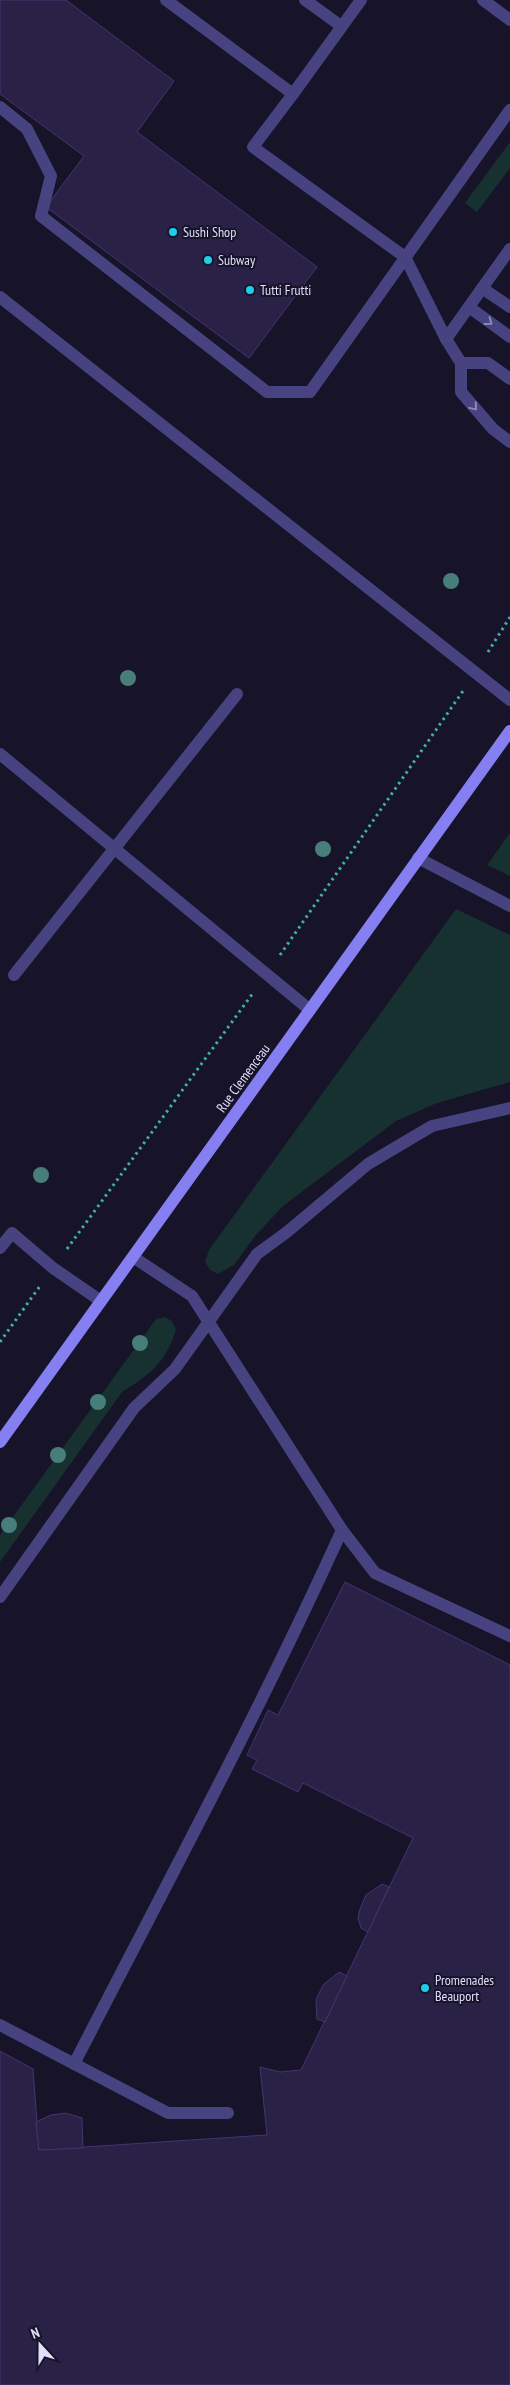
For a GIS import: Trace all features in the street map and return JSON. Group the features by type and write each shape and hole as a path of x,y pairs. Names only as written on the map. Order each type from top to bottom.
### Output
{"street":[{"name":"Rue Clemenceau","path":"0,1442 510,731"}],"lane":[{"path":"166,0 293,94"},
{"path":"305,0 341,26"},
{"path":"361,0 253,147 405,257 446,339 461,363 461,392 493,429 510,442"},
{"path":"483,0 510,20"},
{"path":"0,107 27,129 51,176 41,216 267,392 310,392 510,110"},
{"path":"446,339 510,249"},
{"path":"482,288 510,307"},
{"path":"0,297 510,700"},
{"path":"469,308 510,337"},
{"path":"461,363 488,363 510,379"},
{"path":"14,975 237,694"},
{"path":"0,754 310,1010"},
{"path":"418,858 510,906"},
{"path":"0,1598 134,1408 175,1369 257,1254 287,1232 368,1164 432,1126 510,1108"},
{"path":"0,1248 12,1233 54,1268 100,1301"},
{"path":"133,1257 192,1296 342,1530 375,1572 510,1636"},
{"path":"74,2064 310,1602 342,1530"},
{"path":"0,2025 168,2113 228,2113"}],"green space":[{"path":"510,142 510,168 477,212 465,203"},
{"path":"510,833 510,876 487,865"},
{"path":"456,909 510,935 510,1082 437,1103 396,1121 283,1206 255,1236 234,1265 218,1274 210,1270 205,1262 209,1250"},
{"path":"165,1317 172,1321 176,1330 162,1359 149,1373 122,1392 0,1562 0,1535 156,1319"}],"building":[{"path":"0,0 66,0 174,81 137,132 317,267 249,358 46,207 84,156 0,94"},
{"name":"Promenades Beauport","path":"345,1582 510,1665 510,2385 0,2385 0,2051 33,2069 39,2150 267,2135 260,2067 280,2072 301,2070 413,1838 303,1783 298,1792 252,1769 257,1760 247,1755 268,1710 278,1715"},
{"path":"382,1884 389,1887 368,1932 361,1928 358,1918 360,1909 366,1895"},
{"path":"339,1972 347,1976 325,2022 317,2019 316,2000 323,1985"},
{"path":"66,2113 82,2118 83,2148 39,2150 36,2122 51,2115"}],"place":[{"name":"Sushi Shop","path":"173,232"},
{"name":"Subway","path":"208,260"},
{"name":"Tutti Frutti","path":"250,290"},
{"name":"Promenades Beauport","path":"425,1988"}]}
